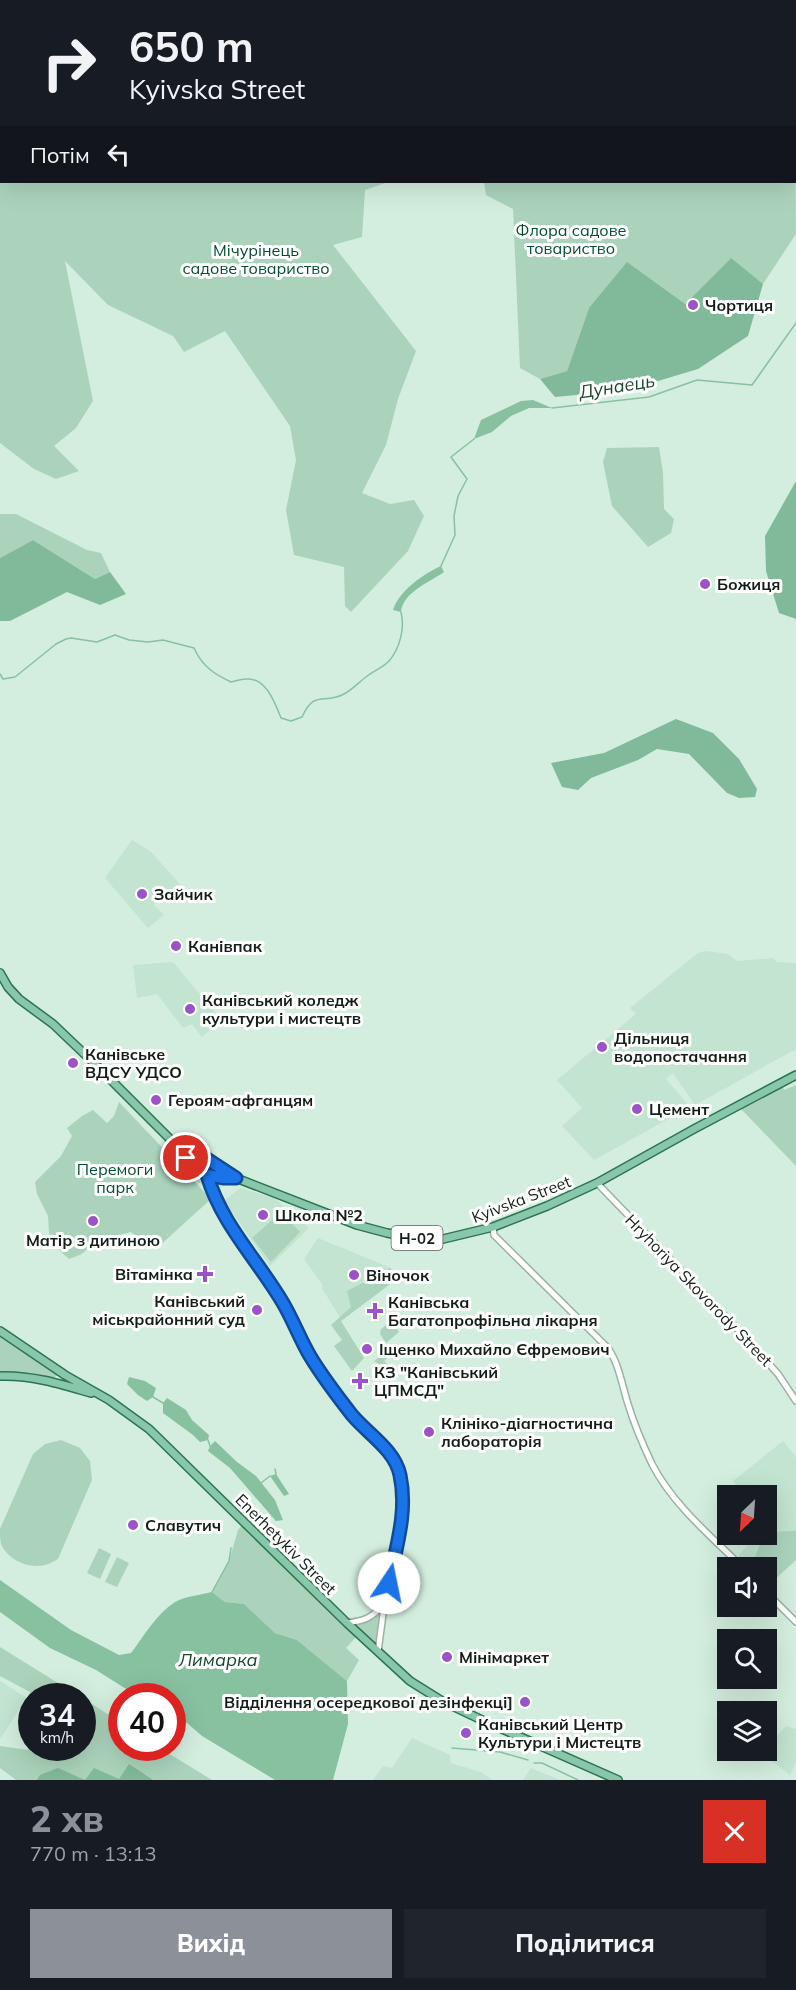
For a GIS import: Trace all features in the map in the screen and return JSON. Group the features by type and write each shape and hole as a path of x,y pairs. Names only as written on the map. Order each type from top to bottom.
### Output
{"main road":[{"path":"0,973 8,987 19,999 53,1024 169,1138 183,1158 207,1175"},
{"name":"Kyivska Street","path":"186,1158 207,1159 236,1178 357,1225 424,1240 439,1240 493,1227 597,1184 796,1075"},
{"name":"Kyivska Street","path":"207,1175 236,1178"},
{"name":"Enerhetykiv Street","path":"0,1331 65,1375 135,1417 170,1448 347,1623 410,1681 442,1701 484,1721 618,1780"},
{"name":"Enerhetykiv Street","path":"0,1376 41,1378 103,1396"}],"street":[{"path":"207,1175 216,1202 240,1242 283,1303 311,1357 352,1415 388,1452 400,1472 403,1499 399,1538 385,1599 378,1652"},
{"name":"Hryhoriya Skovorody Street","path":"597,1184 730,1321 778,1374 796,1401"},
{"path":"493,1227 494,1235 608,1348 615,1358 629,1406 651,1462 661,1479 697,1523 732,1557"},
{"path":"347,1623 365,1620 378,1611 385,1599"},
{"path":"777,1603 796,1622"}],"shaded area":[{"path":"731,258 763,284 748,336 698,369 628,390 555,397 540,379 567,371 589,308 627,262 685,304"},
{"path":"796,481 796,619 779,613 766,571 765,536"},
{"path":"33,540 95,579 110,572 126,594 100,605 67,592 10,621 0,621 0,558"},
{"path":"676,719 713,733 739,759 757,789 755,797 739,798 727,793 689,754 657,749 638,760 591,778 578,790 562,787 551,763 604,753"},
{"name":"Зайчик","path":"132,840 150,851 180,884 153,904 164,915 148,928 105,878"},
{"path":"706,951 728,954 737,961 774,958 776,962 796,963 796,1049 695,1105 673,1073 666,1079 690,1107 594,1160 562,1126 582,1108 557,1080 636,1014 630,1008 698,953"},
{"name":"Канівський коледж культури і мистецтв","path":"173,962 221,1019 202,1037 192,1024 183,1028 157,994 137,998 133,965"},
{"name":"Школа №2","path":"240,1188 274,1198 309,1228 270,1266 224,1201"},
{"name":"Віночок","path":"318,1238 391,1268 393,1282 341,1319 323,1290 322,1284 304,1259"},
{"path":"783,1441 796,1457 796,1560 777,1577 777,1557 738,1556 747,1545 777,1545 777,1485 736,1485 733,1481"},
{"path":"0,1681 18,1692 18,1712 0,1739"},
{"path":"786,1726 796,1729 796,1762 790,1775 772,1761 777,1761 777,1736"},
{"path":"412,1738 450,1755 451,1763 481,1772 492,1780 373,1780 383,1766 392,1768"},
{"path":"129,1764 153,1780 85,1780 94,1768 119,1779"},
{"path":"58,1768 85,1780 37,1780 40,1775"},
{"path":"531,1768 560,1780 523,1780"}],"green space":[{"name":"Мічурінець садове товариство","path":"0,183 385,183 365,190 362,237 333,245 416,351 398,399 386,445 362,493 390,504 414,500 424,516 408,551 351,612 345,606 344,567 294,555 286,510 296,460 290,426 225,331 184,352 173,336 108,305 65,261 93,401 76,428 54,446 79,471 56,479 34,469 0,443"},
{"name":"Флора садове товариство","path":"484,183 796,183 796,234 763,284 730,259 685,304 589,308 567,371 540,379 520,368 513,209 486,195"},
{"path":"659,447 663,473 664,509 674,519 671,533 648,547 612,506 603,462 607,448"},
{"path":"0,514 16,514 87,550 101,553 110,572 95,579 33,540 0,558"},
{"path":"796,1085 796,1166 741,1109 783,1087 784,1090"},
{"name":"Перемоги парк","path":"119,1102 211,1199 157,1248 147,1244 131,1232 101,1239 80,1255 69,1259 59,1250 49,1233 48,1216 37,1194 35,1182 61,1156 72,1136 67,1128 93,1110 107,1123 114,1116"},
{"path":"281,1212 300,1232 271,1262 252,1238"},
{"path":"391,1268 393,1282 341,1321 364,1358 352,1371 334,1346 342,1340 331,1325 351,1307 347,1291"},
{"path":"390,1322 399,1332 386,1343 380,1334 381,1329"},
{"path":"0,1334 56,1372 57,1375 54,1378 0,1371"},
{"path":"391,1349 395,1352 384,1361 395,1370 390,1371 374,1361"},
{"path":"61,1440 80,1448 90,1461 92,1480 58,1559 45,1565 32,1566 8,1555 1,1542 0,1529 33,1454 45,1444"},
{"path":"242,1525 356,1637 346,1648 359,1660 347,1681 297,1640 275,1633 244,1604 225,1602 212,1592 229,1561 238,1530"},
{"path":"796,1531 796,1560 777,1577 777,1557 755,1557 759,1545 777,1545 777,1532"},
{"path":"99,1548 111,1554 100,1579 87,1573"},
{"path":"117,1557 129,1563 117,1587 105,1582"},
{"path":"379,1612 376,1642 372,1642 355,1625 373,1619"},
{"path":"0,1647 58,1683 18,1683 18,1686 0,1676"},
{"path":"96,1707 108,1714 108,1761 181,1761 212,1780 16,1780 0,1768 0,1746 18,1749 18,1761 96,1761"}],"water":[{"path":"533,400 552,408 529,408 511,416 492,432 474,439 481,420 521,401"},
{"path":"441,566 444,572 412,593 401,612 393,610 400,596 412,584"},
{"path":"129,1377 145,1381 156,1388 153,1397 147,1401 138,1395 127,1384"},
{"path":"167,1398 186,1410 192,1420 209,1435 208,1440 200,1442 163,1413 163,1403"},
{"path":"215,1441 256,1476 275,1500 283,1520 276,1521 230,1468 208,1451"},
{"path":"276,1474 289,1494 284,1496 270,1476"},
{"name":"Лимарка","path":"0,1580 71,1630 119,1655 131,1653 156,1619 179,1600 212,1592 225,1602 244,1604 275,1633 297,1640 347,1681 348,1724 333,1780 275,1780 202,1736 186,1722 186,1683 117,1683 96,1670 50,1648 0,1612"}],"waterway":[{"name":"Дунаець","path":"552,408 649,397 697,380 752,385 796,323"},
{"name":"Дунаець","path":"441,566 455,535 454,516 458,496 467,479 451,457 474,439"},
{"name":"Дунаець","path":"0,674 3,679 15,677 56,644 66,639 97,642 115,635 129,640 148,642 163,640 194,648 209,669 231,682 246,679 259,682 269,692 281,718 291,721 302,717 315,700 344,694 387,663 393,656 401,638 401,612"},
{"path":"153,1397 163,1403"},
{"path":"208,1440 210,1446"},
{"path":"275,1469 276,1474"},
{"path":"261,1483 270,1476"},
{"path":"212,1592 229,1561 231,1548"},
{"path":"452,1748 500,1752 528,1760"},
{"path":"534,1763 542,1763 578,1780"}],"place":[{"name":"Чортиця","path":"693,305"},
{"name":"Божиця","path":"705,584"},
{"name":"Зайчик","path":"142,894"},
{"name":"Канівпак","path":"176,946"},
{"name":"Канівський коледж культури і мистецтв","path":"190,1009"},
{"name":"Дільниця водопостачання","path":"602,1047"},
{"name":"Канівське ВДСУ УДСО","path":"73,1063"},
{"name":"Героям-афганцям","path":"156,1100"},
{"name":"Цемент","path":"637,1109"},
{"name":"Школа №2","path":"263,1215"},
{"name":"Матір з дитиною","path":"93,1221"},
{"name":"Вітамінка","path":"205,1274"},
{"name":"Віночок","path":"354,1275"},
{"name":"Канівський міськрайонний суд","path":"257,1310"},
{"name":"Канівська Багатопрофільна лікарня","path":"375,1311"},
{"name":"Іщенко Михайло Єфремович","path":"367,1349"},
{"name":"КЗ \"Канівський ЦПМСД\"","path":"360,1381"},
{"name":"Клініко-діагностична лабораторія","path":"429,1432"},
{"name":"Славутич","path":"133,1525"},
{"name":"Мінімаркет","path":"447,1657"},
{"name":"Відділення осередкової дезінфекці]","path":"525,1702"},
{"name":"Канівський Центр Культури і Мистецтв","path":"466,1733"}],"route":[{"path":"186,1158 207,1159 236,1178 207,1175 216,1202 240,1242 283,1303 311,1357 352,1415 388,1452 400,1472 403,1499 399,1538 389,1583"}]}
